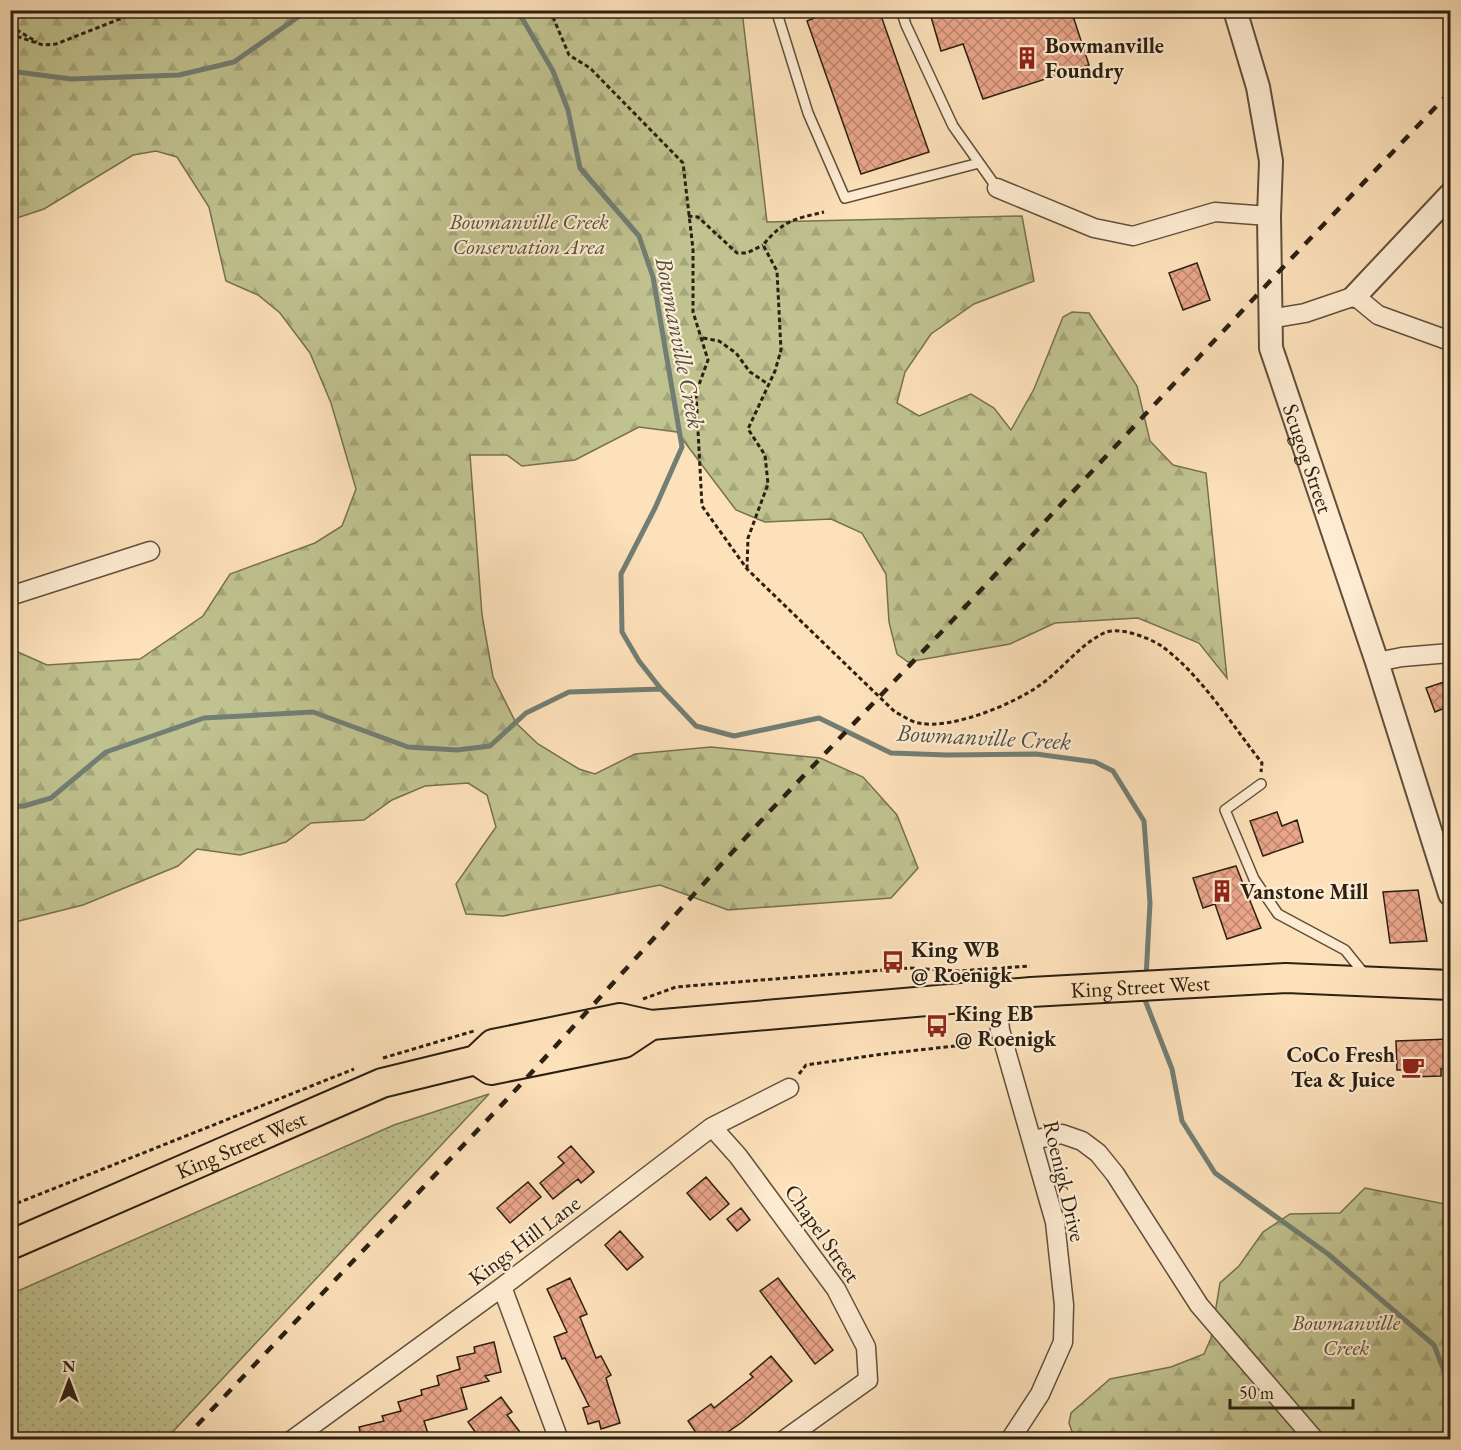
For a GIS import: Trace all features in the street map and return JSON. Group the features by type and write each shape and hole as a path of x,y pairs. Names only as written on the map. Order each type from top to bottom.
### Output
{"main road":[{"name":"King Street West","path":"10,1245 382,1083 476,1060 493,1044 620,1018 651,1026 1031,992 1286,978 1450,985"}],"street":[{"name":"Scugog Street","path":"1235,10 1258,87 1271,161 1269,216 1271,348 1377,662 1450,894"},
{"path":"997,188 1094,228 1133,236 1215,212 1269,216"},
{"path":"1270,320 1305,313 1355,296 1450,195"},
{"path":"1355,296 1378,315 1450,341"},
{"path":"10,596 150,551"},
{"path":"1377,662 1402,657 1450,653"},
{"name":"Roenigk Drive","path":"997,996 1000,1030 1055,1222 1064,1305 1062,1342 1040,1394 1011,1440"},
{"name":"Kings Hill Lane","path":"292,1440 502,1287 712,1127 789,1088"},
{"name":"Chapel Street","path":"712,1127 738,1156 836,1289 866,1347 868,1380 784,1440"},
{"path":"1032,1140 1062,1134 1082,1141 1098,1153 1116,1174 1199,1305 1315,1440"},
{"path":"502,1287 559,1440"}],"lane":[{"path":"776,10 808,113 845,198 979,163"},
{"path":"901,10 953,126 997,188"},
{"path":"1261,783 1225,810 1254,879 1278,914 1345,950 1369,980"}],"path":[{"path":"10,34 43,45 56,44 130,15 136,10"},
{"path":"550,10 569,55 590,68 683,163 693,249 693,312 708,360 696,393 702,506 747,569 894,712 918,723 945,724 1009,703 1040,685 1086,645 1106,632 1134,633 1159,645 1192,674 1262,763 1261,783"},
{"path":"10,26 43,45"},
{"path":"688,216 698,217 736,252 747,252 763,245 783,224 824,212"},
{"path":"747,569 748,538 768,484 765,455 748,429 775,371 781,350 777,271 763,245"},
{"path":"702,338 719,341 736,353 750,372 768,384"},
{"path":"789,1088 806,1065 955,1046 959,1034"}],"green space":[{"name":"Bowmanville Creek Conservation Area","path":"11,11 742,11 767,222 1022,216 1034,281 974,304 931,334 905,372 897,403 919,416 971,394 994,408 1011,430 1034,389 1063,317 1072,312 1089,313 1137,386 1150,441 1173,465 1206,473 1227,678 1199,643 1138,618 1055,623 1010,644 908,662 897,654 889,622 886,574 862,533 831,519 765,522 736,510 677,432 639,427 575,460 522,466 507,455 470,455 482,615 493,677 516,723 538,744 579,769 595,774 635,754 711,747 820,758 863,777 897,815 918,868 891,898 728,910 660,885 503,916 466,914 456,884 496,827 487,795 468,783 425,786 392,800 364,820 311,823 286,842 240,855 197,849 178,866 83,905 11,923 11,649 47,665 140,659 203,616 230,574 315,543 342,526 356,489 331,403 310,353 280,313 258,295 226,281 209,207 177,157 156,151 133,155 44,209 11,220"},
{"path":"489,1094 166,1439 11,1439 11,1294 394,1125"},
{"name":"Bowmanville Creek","path":"1365,1188 1450,1205 1450,1439 1075,1440 1069,1423 1071,1413 1110,1379 1171,1367 1204,1354 1211,1338 1220,1283 1239,1266 1263,1232 1290,1214 1340,1213"}],"building":[{"path":"833,10 879,10 929,152 861,174 807,21"},
{"name":"Bowmanville Foundry","path":"929,10 1071,10 1089,65 983,99 963,44 941,51"},
{"path":"1197,263 1210,300 1183,310 1169,273"},
{"path":"1444,682 1445,688 1450,686 1450,706 1435,712 1426,688"},
{"path":"1277,812 1282,826 1297,820 1303,842 1263,856 1250,821"},
{"name":"Vanstone Mill","path":"1236,866 1261,928 1227,939 1215,904 1203,908 1193,878"},
{"path":"1418,890 1427,941 1390,943 1383,892"},
{"path":"1450,1039 1450,1069 1441,1069 1441,1076 1409,1077 1408,1070 1397,1070 1396,1041"},
{"path":"571,1146 594,1172 581,1183 578,1179 553,1199 540,1183 564,1163 558,1157"},
{"path":"706,1177 729,1204 710,1220 687,1193"},
{"path":"528,1182 541,1197 510,1223 497,1208"},
{"path":"741,1208 750,1220 737,1231 727,1219"},
{"path":"620,1231 643,1257 627,1270 605,1245"},
{"path":"570,1278 587,1314 580,1317 596,1358 601,1356 611,1375 606,1378 620,1423 601,1429 599,1421 588,1424 583,1408 589,1406 565,1358 562,1359 554,1337 567,1332 547,1289"},
{"path":"778,1278 833,1350 815,1364 760,1291"},
{"path":"494,1342 501,1372 485,1376 489,1381 461,1388 467,1409 424,1421 430,1440 362,1440 359,1427 384,1421 382,1416 401,1411 398,1402 422,1395 421,1390 439,1385 437,1376 460,1369 457,1357 475,1353 474,1347"},
{"path":"771,1356 792,1381 741,1423 716,1440 701,1440 688,1421 711,1404 714,1408 753,1377 750,1374"},
{"path":"501,1397 512,1412 507,1415 520,1432 510,1440 481,1440 468,1422"}],"waterway":[{"name":"Bowmanville Creek","path":"10,71 71,79 179,75 234,62 308,10"},
{"name":"Bowmanville Creek","path":"513,10 522,18 553,71 568,110 580,168 639,236 653,277 682,447 655,508 621,574 622,632 639,661 661,689 696,726 734,736 819,718 891,753 1036,754 1095,762 1113,771 1144,821 1150,903 1146,978"},
{"path":"10,807 24,806 51,798 106,752 204,718 313,712 408,747 457,750 490,746 526,713 569,692 661,689"},
{"name":"Bowmanville Creek","path":"1145,994 1145,1000 1172,1069 1182,1121 1215,1173 1328,1254 1434,1345 1450,1386"}],"railway":[{"path":"183,1440 511,1095 769,812 1450,92"}],"place":[{"name":"Bowmanville Foundry","path":"1027,58"},
{"name":"Vanstone Mill","path":"1222,891"},
{"name":"King WB @ Roenigk","path":"893,962"},
{"name":"King EB @ Roenigk","path":"937,1026"},
{"name":"CoCo Fresh Tea & Juice","path":"1413,1067"}]}
